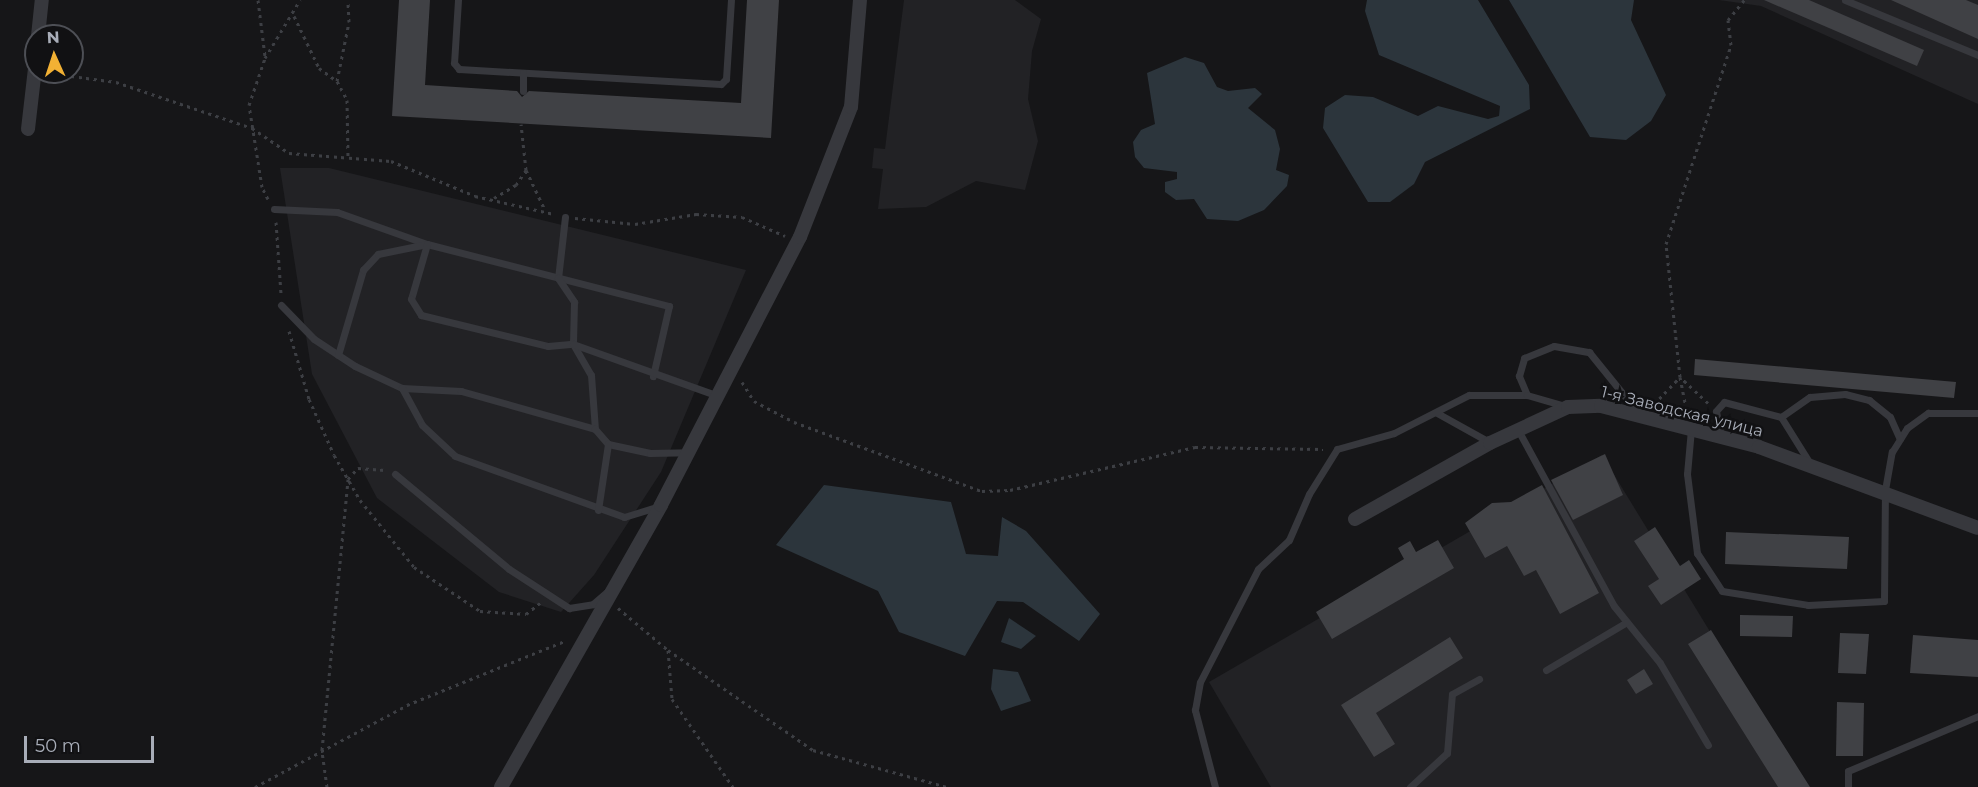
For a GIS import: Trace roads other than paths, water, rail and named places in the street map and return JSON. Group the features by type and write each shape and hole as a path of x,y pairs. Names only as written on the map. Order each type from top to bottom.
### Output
{"street":[{"path":"39,24 42,0"},
{"path":"501,787 661,505 800,237 851,107 860,0"},
{"path":"28,129 33,84"},
{"name":"1-я Заводская улица","path":"1355,519 1490,442 1569,407 1601,406 1721,437 1811,465 1886,490 1978,528"}],"lane":[{"path":"458,0 454,63 459,69 721,84 726,79 730,0"},
{"path":"1845,0 1978,55"},
{"path":"522,91 523,73"},
{"path":"274,209 337,212 427,244 669,306 652,376"},
{"path":"565,218 558,278 574,302 573,344 591,375 595,429"},
{"path":"427,244 411,299 422,315 548,346 573,344 652,376 718,397"},
{"path":"338,355 363,270 378,254 427,244"},
{"path":"281,305 338,355 402,388 461,390 595,429 608,444 650,453 689,452"},
{"path":"1527,394 1520,376 1524,358 1554,346 1589,352 1642,417"},
{"path":"402,388 422,425 456,456 598,510 624,517 661,505"},
{"path":"1215,787 1195,710 1200,682 1258,569 1289,540 1308,494 1337,449 1394,433 1469,395 1527,394 1569,407"},
{"path":"1781,417 1810,397 1845,394 1869,400 1890,417 1900,439"},
{"path":"1721,437 1716,411 1724,402 1781,417 1811,465"},
{"path":"1437,413 1490,442"},
{"path":"1690,429 1687,474 1697,554 1722,591 1808,605 1884,601 1886,490 1892,452 1900,439 1928,414 1977,414"},
{"path":"1518,430 1627,622 1660,663 1708,745"},
{"path":"598,510 608,444"},
{"path":"395,474 509,569 568,608 593,604 614,586"},
{"path":"1546,670 1627,622"},
{"path":"1410,787 1447,753 1452,694 1479,678"},
{"path":"1848,787 1848,771 1978,716"}]}
